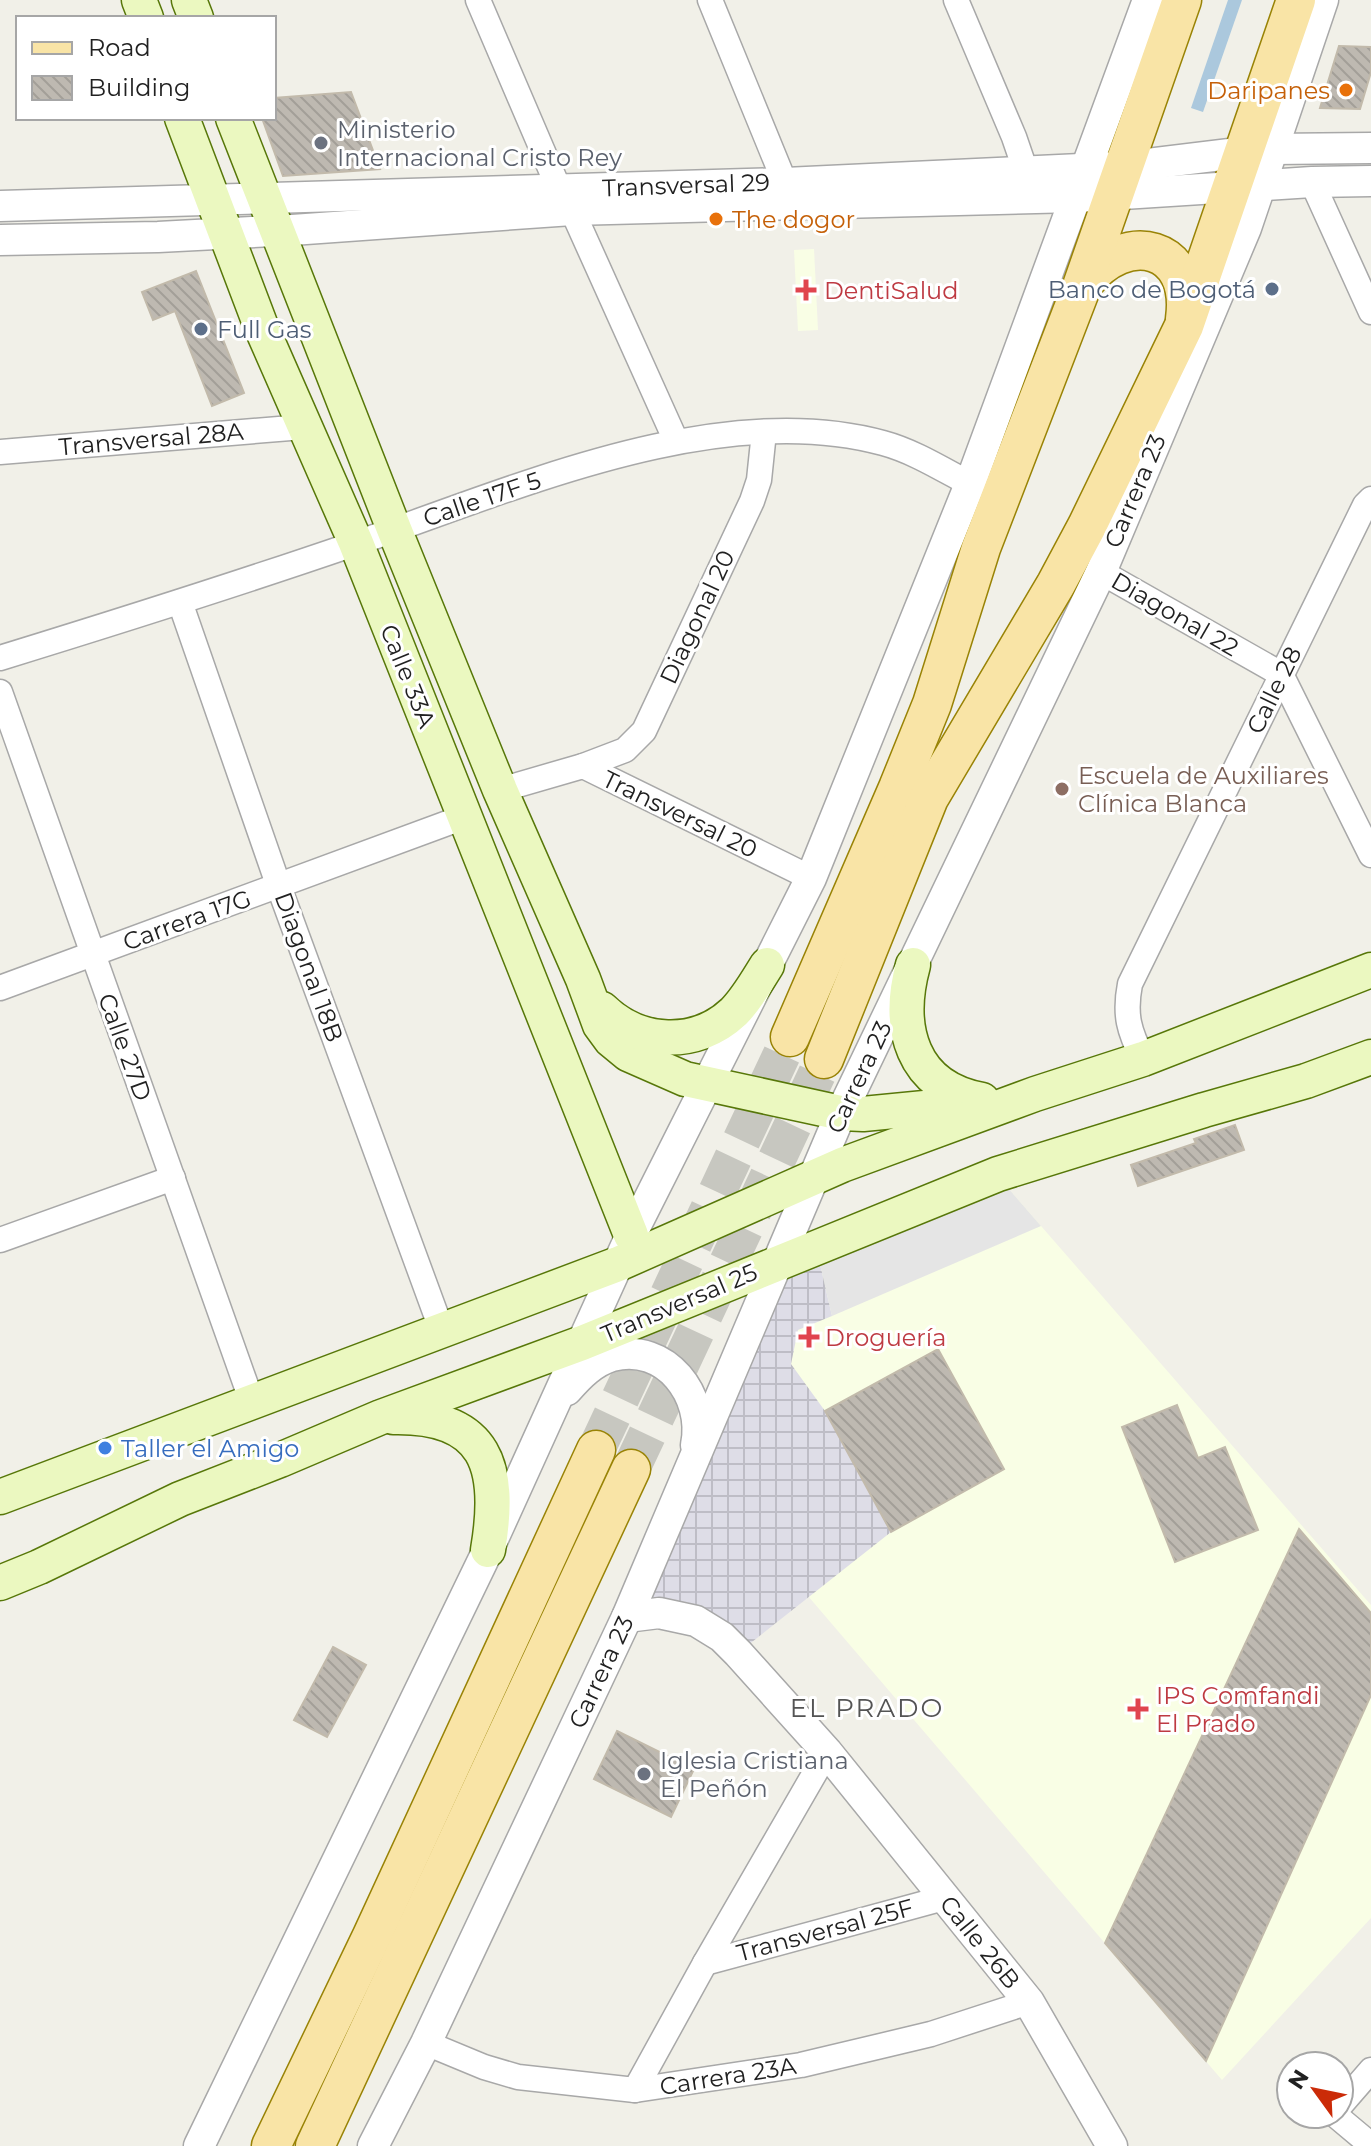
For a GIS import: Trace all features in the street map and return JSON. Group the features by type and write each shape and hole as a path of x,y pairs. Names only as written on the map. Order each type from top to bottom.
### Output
{"main road":[{"path":"790,1037 932,704 981,548 1082,286 1100,182 1182,0"},
{"path":"1252,169 1263,103 1296,0"},
{"name":"Calle 33A","path":"183,120 224,232 303,427 356,543 464,817 624,1250"},
{"name":"Calle 33A","path":"234,120 394,529 500,790 583,979 596,1017 619,1047 635,1058 706,1085"},
{"name":"Carrera 23","path":"824,1059 929,798 1081,538 1118,466 1184,326 1252,169"},
{"path":"1082,286 1112,256 1138,250 1155,254 1170,263 1183,280 1186,300 1184,326"},
{"path":"583,979 597,1003 625,1027 651,1037 679,1038 701,1032 726,1018 745,998 767,965"},
{"path":"913,965 906,1012 910,1038 922,1066 940,1085 951,1091 990,1102"},
{"path":"0,1497 442,1331 624,1250 815,1175 1035,1094 1143,1059 1371,970"},
{"name":"Transversal 25","path":"0,1583 180,1499 381,1417 582,1343 998,1174 1306,1081 1371,1057"},
{"path":"706,1085 841,1113 863,1114 990,1102 1035,1094"},
{"path":"381,1417 434,1420 452,1426 476,1445 487,1461 493,1487 493,1519 488,1550"},
{"path":"315,2146 388,1944 596,1450"},
{"path":"271,2146 388,1944 631,1469"}],"street":[{"path":"478,0 676,441"},
{"path":"710,0 785,183"},
{"path":"956,0 1026,172"},
{"path":"199,2146 488,1550 624,1250 811,878 970,484 1100,182 1148,0"},
{"name":"Carrera 23","path":"373,2146 426,2043 627,1617 841,1113 1101,572 1246,228 1252,169 1323,0"},
{"name":"Transversal 29","path":"0,206 262,198 566,200 1100,182 1252,169 1371,148"},
{"name":"Transversal 29","path":"1252,169 1312,182 1371,181"},
{"name":"Transversal 29","path":"0,240 276,230 566,200 785,183 1026,172 1100,182"},
{"path":"1312,182 1371,312"},
{"name":"Transversal 28A","path":"0,452 303,427"},
{"name":"Calle 17F 5","path":"0,658 180,602 541,479 676,441 764,432 833,434 884,443 970,484"},
{"name":"Diagonal 20","path":"583,766 625,750 644,731 752,501 759,480 764,432"},
{"name":"Calle 28","path":"1143,1059 1131,1033 1125,1008 1130,984 1281,674 1365,505 1371,499"},
{"name":"Diagonal 22","path":"1101,572 1281,674"},
{"name":"Diagonal 18B","path":"180,602 279,887 442,1331"},
{"path":"1281,674 1371,855"},
{"name":"Calle 27D","path":"0,692 252,1402"},
{"name":"Transversal 20","path":"500,790 583,766 811,878"},
{"name":"Carrera 17G","path":"0,988 464,817"},
{"path":"0,1240 173,1178"},
{"path":"548,1420 570,1386 594,1364 621,1354 639,1355 657,1361 674,1372 687,1387 697,1409 698,1439 687,1478"},
{"name":"Calle 26B","path":"627,1617 647,1613 680,1616 715,1632 827,1752 1029,2002 1112,2146"},
{"path":"635,2090 827,1752"},
{"name":"Transversal 25F","path":"705,1963 944,1898"},
{"name":"Carrera 23A","path":"426,2043 484,2067 518,2077 635,2090 801,2065 931,2034 1029,2002"},
{"path":"1355,2088 1371,2070"},
{"path":"1353,2130 1371,2145"}],"shaded area":[{"name":"DentiSalud","path":"814,249 818,330 798,331 794,250"},
{"name":"IPS Comfandi El Prado","path":"1008,1188 1371,1605 1371,1918 1222,2080 808,1596 891,1532 791,1364 797,1330 820,1264"},
{"path":"1008,1188 1041,1226 832,1316 820,1264"},
{"path":"779,1262 820,1264 832,1316 798,1330 791,1364 825,1411 891,1532 738,1653 722,1637 627,1616"}],"water":[{"path":"1228,0 1242,0 1203,112 1191,108"}],"building":[{"name":"Daripanes","path":"1339,46 1371,47 1371,72 1360,109 1320,108"},
{"name":"Ministerio Internacional Cristo Rey","path":"351,92 380,169 283,176 263,120 276,120 276,98"},
{"name":"Full Gas","path":"196,271 244,393 212,406 175,311 153,320 142,292"},
{"path":"1235,1125 1244,1150 1138,1186 1131,1165 1196,1143 1194,1139"},
{"path":"938,1349 1004,1469 891,1532 825,1411"},
{"path":"1177,1405 1198,1458 1225,1447 1258,1530 1175,1562 1122,1427"},
{"path":"1299,1529 1371,1613 1371,1695 1206,2061 1105,1943"},
{"path":"333,1647 366,1665 327,1737 294,1720"},
{"name":"Iglesia Cristiana El Peñón","path":"617,1731 694,1769 671,1817 594,1779"}],"tunnel":[{"path":"596,1450 790,1037"},
{"path":"631,1469 824,1059"}],"place":[{"name":"Daripanes","path":"1346,90"},
{"name":"Ministerio Internacional Cristo Rey","path":"321,143"},
{"name":"The dogor","path":"716,219"},
{"name":"Banco de Bogotá","path":"1272,289"},
{"name":"DentiSalud","path":"806,290"},
{"name":"Full Gas","path":"201,329"},
{"name":"Escuela de Auxiliares Clínica Blanca","path":"1062,789"},
{"name":"Droguería","path":"809,1337"},
{"name":"Taller el Amigo","path":"105,1448"},
{"name":"IPS Comfandi El Prado","path":"1138,1709"},
{"name":"Iglesia Cristiana El Peñón","path":"644,1774"}],"district":[{"name":"EL PRADO","path":"867,1708"}]}
